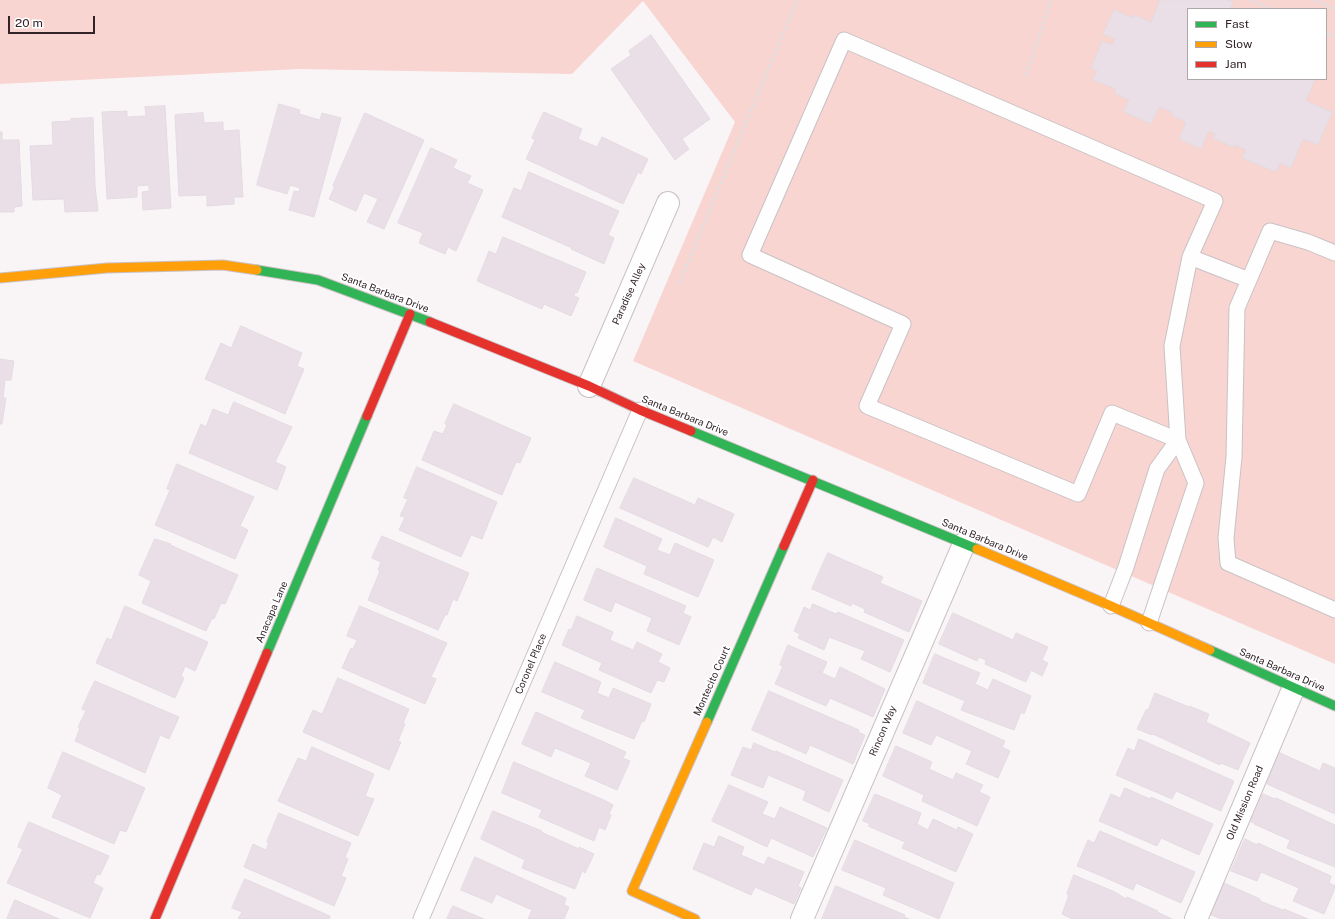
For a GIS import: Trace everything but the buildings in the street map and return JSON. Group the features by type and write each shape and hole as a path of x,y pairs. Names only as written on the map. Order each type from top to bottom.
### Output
{"street":[{"name":"Paradise Alley","path":"589,386 668,203"},
{"name":"Santa Barbara Drive","path":"0,278 107,268 223,265 318,280 410,314 589,386 640,410 812,480 1111,606 1335,706"},
{"name":"Anacapa Lane","path":"155,919 410,314"},
{"name":"Montecito Court","path":"695,919 632,891 812,480"},
{"name":"Rincon Way","path":"802,919 964,544"},
{"name":"Old Mission Road","path":"1196,919 1294,687"}],"lane":[{"path":"1149,623 1196,483 1178,440 1172,346 1190,256 1215,201 844,40 750,255 903,324 867,406 1078,494 1112,413 1178,440"},
{"path":"1335,254 1308,242 1270,231 1237,308 1234,457 1226,538 1228,563 1335,610"},
{"path":"1190,256 1249,280"},
{"name":"Coronel Place","path":"421,919 640,410"},
{"path":"1111,606 1126,567 1157,469 1178,440"}],"path":[{"path":"679,284 797,0"},
{"path":"1026,76 1051,0"},
{"path":"1250,0 1269,8"},
{"path":"1314,0 1335,9"}],"shaded area":[{"path":"0,0 1335,0 1335,664 633,361 735,122 643,1 572,74 299,69 0,84"}],"traffic: fast":[{"path":"257,270 318,280 430,322"},
{"path":"267,653 367,416"},
{"path":"691,431 977,549"},
{"path":"707,722 784,546"},
{"path":"1210,650 1335,706"}],"traffic: slow":[{"path":"0,278 107,268 223,265 257,270"},
{"path":"977,549 1210,650"},
{"path":"695,919 632,891 707,722"}],"traffic: jam":[{"path":"367,416 410,314"},
{"path":"430,322 589,386 640,410 691,431"},
{"path":"784,546 813,480"},
{"path":"155,919 267,653"}]}
